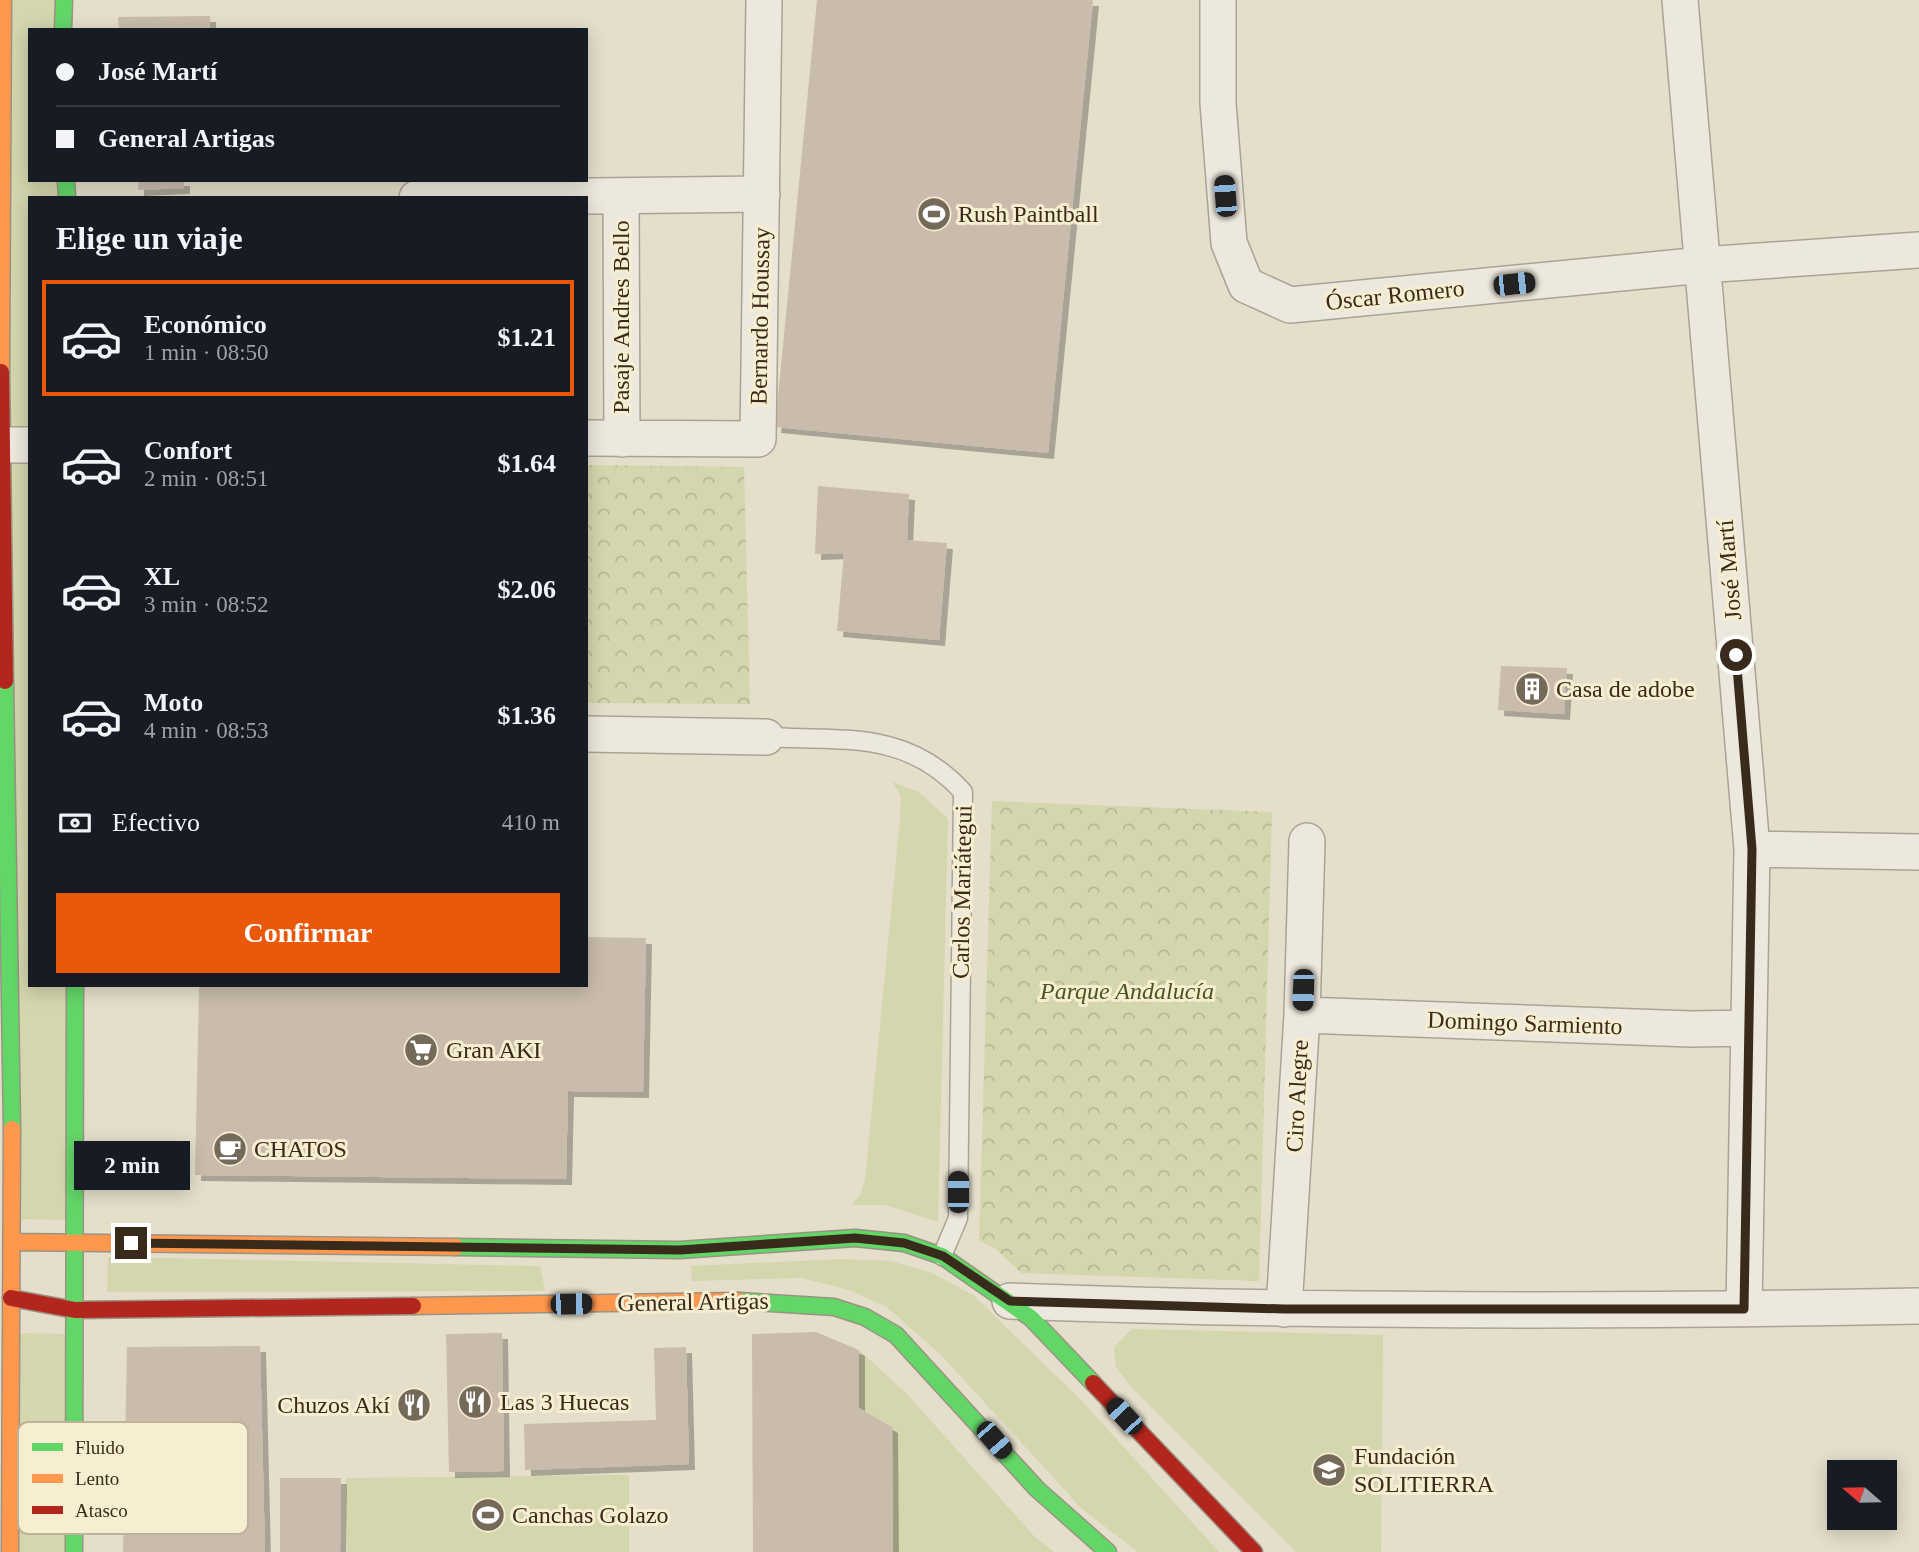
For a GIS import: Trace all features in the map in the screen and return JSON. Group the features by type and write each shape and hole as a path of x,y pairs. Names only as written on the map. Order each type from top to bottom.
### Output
{"street":[{"path":"3,0 10,445 6,1039 13,1242 6,1298 10,1552"},
{"path":"63,28 64,0"},
{"name":"Bernardo Houssay","path":"622,439 758,439 764,0"},
{"name":"Óscar Romero","path":"1217,0 1218,103 1229,243 1246,285 1290,305 1703,265 1919,250"},
{"name":"José Martí","path":"1680,0 1752,849 1744,1309"},
{"name":"Bernardo Houssay","path":"588,196 762,194"},
{"name":"Pasaje Andres Bello","path":"621,196 622,439"},
{"path":"588,438 622,439"},
{"name":"Carlos Mariátegui","path":"588,734 766,737"},
{"name":"Ciro Alegre","path":"1284,1309 1302,1015 1307,841"},
{"path":"1752,849 1919,852"},
{"path":"75,987 75,1422"},
{"name":"Domingo Sarmiento","path":"1302,1015 1691,1030 1748,1028"},
{"path":"13,1242 680,1257 855,1238 904,1243 943,1256 1010,1301 1060,1347 1254,1552"},
{"name":"General Artigas","path":"6,1298 75,1310 405,1308 680,1296 827,1303 875,1320 896,1335 930,1369 1037,1489 1108,1552"},
{"path":"1010,1301 1284,1309 1744,1309 1919,1306"},
{"path":"74,1534 74,1552"}],"lane":[{"name":"Carlos Mariátegui","path":"766,737 878,743 904,748 946,774 963,792 958,1218 943,1256"}],"green space":[{"path":"3,0 64,0 63,28 28,28 28,182 66,182 67,196 28,196 28,987 75,987 76,1220 13,1219"},
{"path":"588,465 744,467 750,704 588,703"},
{"path":"893,782 919,792 948,819 938,1222 885,1205 851,1205 860,1195 865,1180 900,819 901,797"},
{"name":"Parque Andalucía","path":"992,801 1272,812 1259,1281 1021,1273 996,1249 979,1240"},
{"path":"108,1257 540,1266 545,1291 107,1292"},
{"path":"842,1259 891,1261 932,1273 973,1295 1081,1400 1219,1552 1138,1552 1082,1509 942,1356 887,1307 849,1290 802,1278 692,1281 691,1266"},
{"name":"Fundación SOLITIERRA","path":"1132,1329 1383,1335 1381,1552 1296,1552 1132,1388 1116,1367 1114,1347"},
{"path":"11,1333 74,1334 74,1422 18,1422 18,1534 74,1534 74,1552 10,1552"},
{"path":"859,1350 907,1394 1035,1537 1054,1552 893,1552 892,1427 859,1408"},
{"name":"Canchas Golazo","path":"629,1475 629,1552 347,1552 346,1478"}],"building":[{"name":"Rush Paintball","path":"817,0 1093,0 1048,453 775,427"},
{"path":"210,16 210,28 119,28 118,17"},
{"path":"138,182 184,182 184,188 138,190"},
{"path":"818,486 909,494 907,540 947,543 939,640 837,631 844,553 815,554"},
{"name":"Casa de adobe","path":"1501,666 1567,668 1564,714 1498,710"},
{"name":"Gran AKI","path":"588,937 646,938 643,1092 568,1091 566,1179 195,1175 199,988 588,987"},
{"path":"816,1332 859,1350 859,1408 892,1427 893,1552 753,1552 752,1334"},
{"name":"Las 3 Huecas","path":"502,1333 504,1471 449,1472 446,1334"},
{"path":"260,1346 265,1552 123,1552 123,1534 248,1534 248,1422 126,1422 127,1347"},
{"path":"686,1347 689,1464 525,1470 524,1424 656,1420 654,1348"},
{"path":"280,1478 341,1478 340,1552 280,1552"}],"traffic: fast":[{"path":"63,28 64,0"},
{"path":"66,182 67,196"},
{"path":"5,681 12,1129"},
{"path":"74,1422 75,987"},
{"path":"456,1247 680,1250 855,1238 904,1243 942,1256 1031,1318 1093,1383"},
{"path":"739,1301 834,1307 865,1317 896,1335 1037,1489 1108,1552"},
{"path":"74,1534 74,1552"}],"traffic: slow":[{"path":"1,372 3,0"},
{"path":"10,1552 12,1129"},
{"path":"13,1242 456,1247"},
{"path":"413,1306 739,1301"}],"traffic: jam":[{"path":"1,372 5,681"},
{"path":"11,1298 75,1310 413,1306"},
{"path":"1093,1383 1254,1552"}],"place":[{"name":"Rush Paintball","path":"934,214"},
{"name":"Casa de adobe","path":"1532,689"},
{"name":"Gran AKI","path":"421,1050"},
{"name":"CHATOS","path":"230,1149"},
{"name":"Las 3 Huecas","path":"475,1402"},
{"name":"Chuzos Akí","path":"414,1405"},
{"name":"Fundación SOLITIERRA","path":"1329,1470"},
{"name":"Canchas Golazo","path":"488,1515"}],"route":[{"path":"131,1243 680,1250 855,1238 904,1243 943,1256 1010,1301 1284,1309 1744,1309 1752,849 1736,655"}]}
